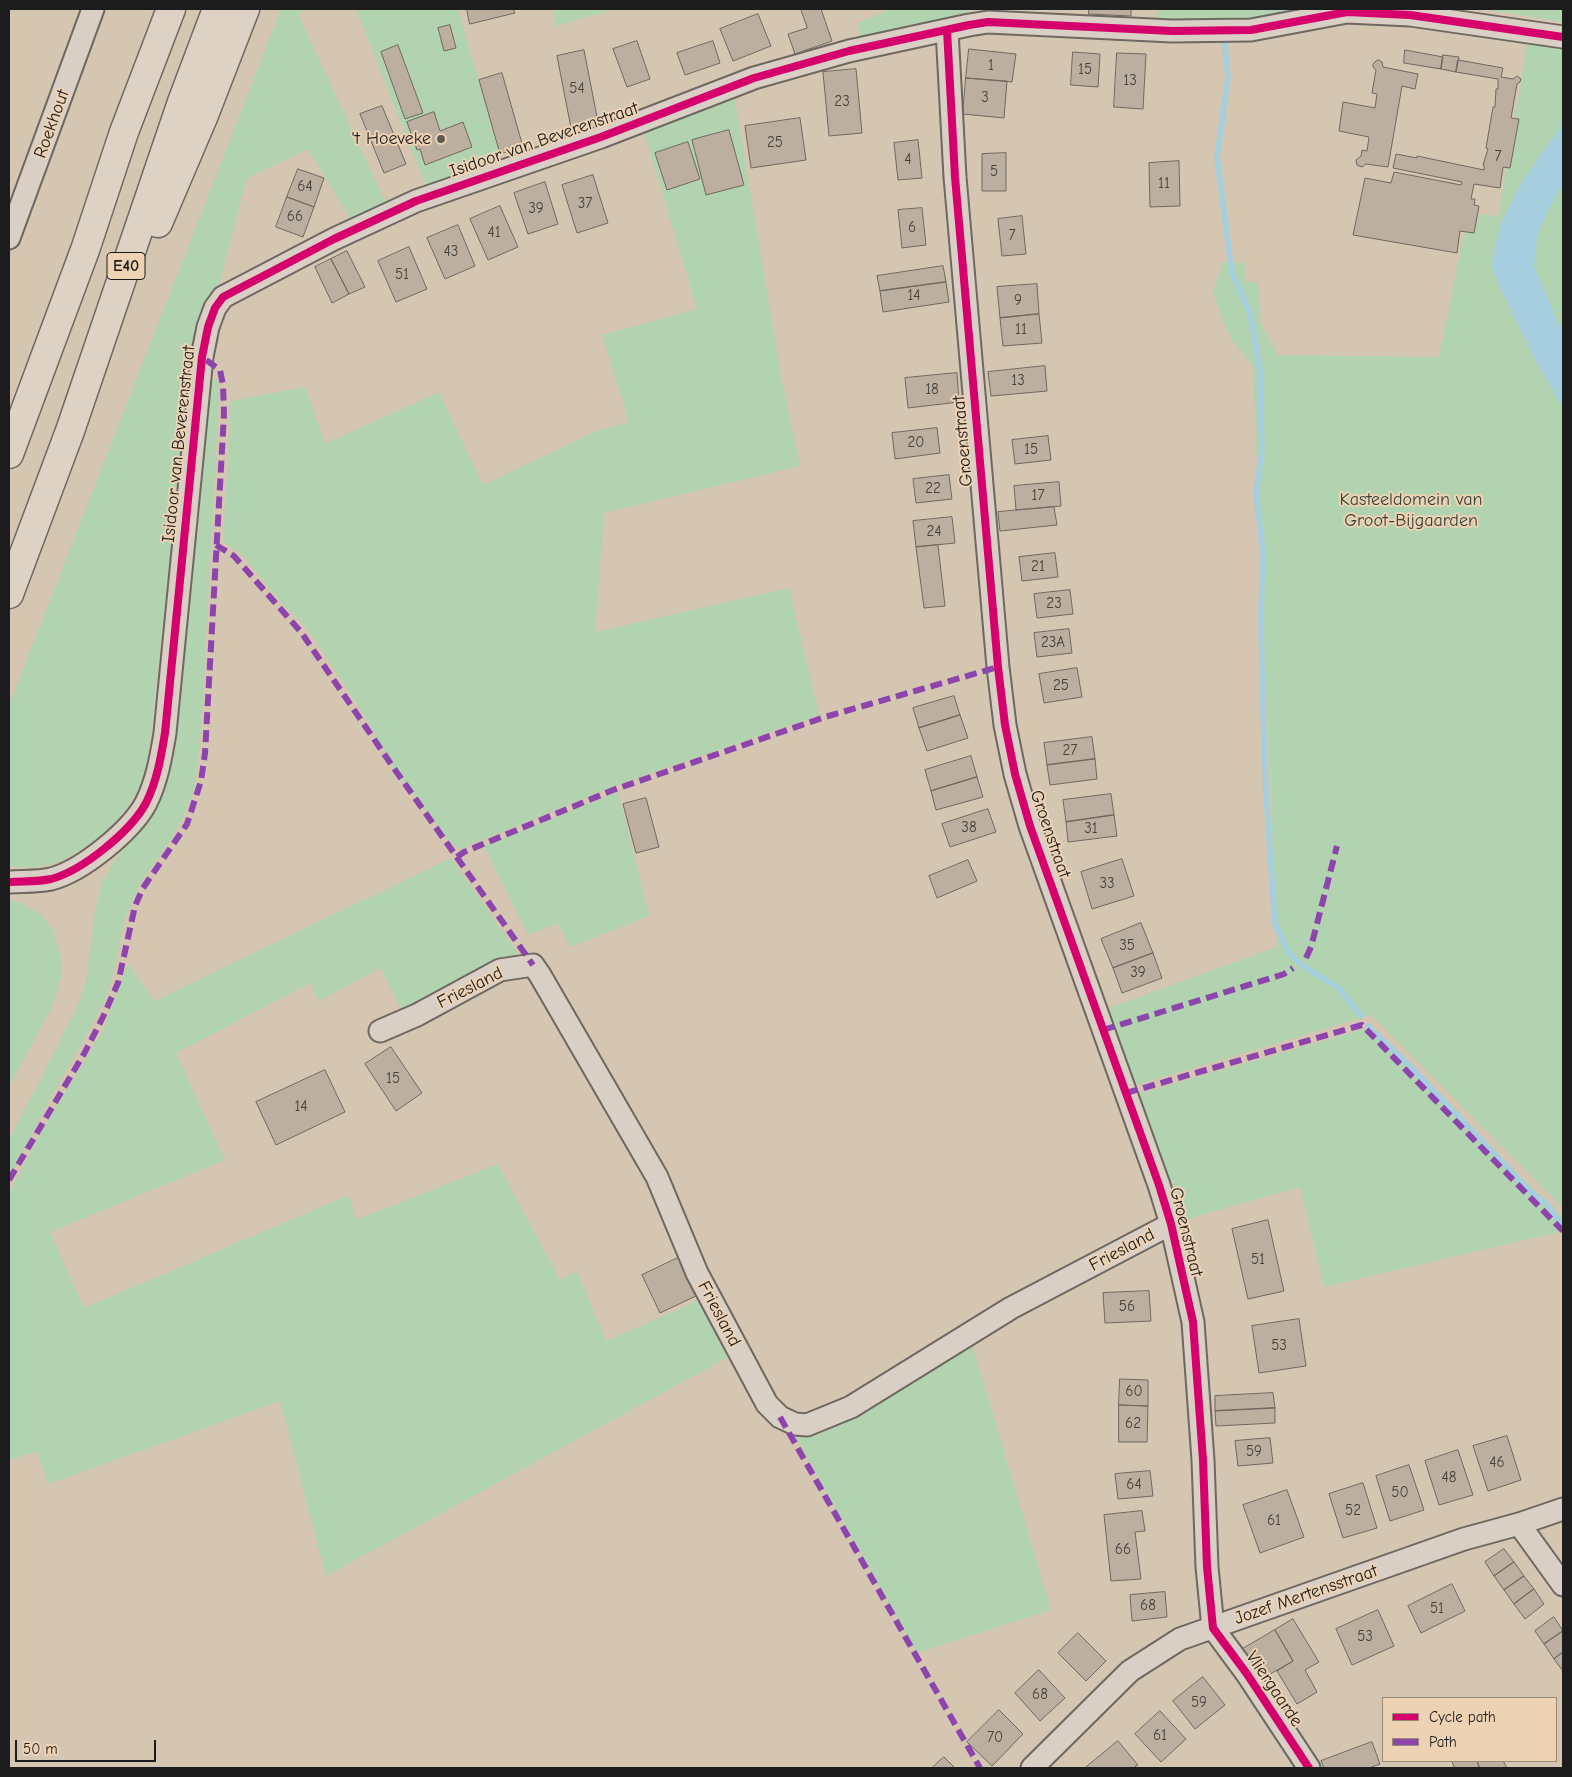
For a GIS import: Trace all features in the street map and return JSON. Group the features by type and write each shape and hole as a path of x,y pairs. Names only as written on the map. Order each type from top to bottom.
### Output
{"highway":[{"name":"E40","path":"9,454 85,250 124,132 171,9"},
{"name":"E40","path":"9,594 70,431 182,102 217,9"},
{"path":"70,431 204,115 245,9"}],"street":[{"name":"Roekhout","path":"9,238 94,9"},
{"name":"Isidoor van Beverenstraat","path":"9,882 51,879 90,859 124,832 145,804 158,773 165,733 202,357 208,326 215,308 224,297 334,239 416,201 602,137 754,78 849,51 947,30 987,15 1172,31 1251,30 1347,12 1410,15 1563,37"},
{"name":"Groenstraat","path":"947,30 955,177 998,666 1005,725 1014,774 1030,826 1159,1185 1171,1224 1193,1322 1203,1460 1207,1568 1214,1628"},
{"name":"Friesland","path":"380,1031 417,1015 500,970 532,965 540,975 657,1177 697,1274 767,1404 780,1417 795,1424 807,1425 851,1407 1011,1308 1171,1224"},
{"name":"Jozef Mertensstraat","path":"1032,1768 1130,1670 1180,1639 1464,1539 1519,1524 1563,1509"},
{"path":"1519,1524 1563,1585"},
{"name":"Vliergaarde","path":"1214,1628 1309,1768"}],"green space":[{"path":"281,9 309,9 298,14 387,205 352,222 308,149 247,178 218,288 198,319 189,380 152,723 142,780 128,806 119,817 86,847 60,861 48,865 9,867 9,705"},
{"path":"356,9 458,9 501,161 426,186"},
{"path":"553,9 615,9 556,26"},
{"path":"886,9 971,9 965,16 861,40 858,23 886,11"},
{"path":"1158,9 1303,9 1268,15 1249,21 1200,23 1157,20"},
{"path":"1482,9 1563,9 1563,22"},
{"name":"Kasteeldomein van Groot-Bijgaarden","path":"1528,39 1563,45 1563,1208 1371,1015 1133,1086 1124,1052 1108,1008 1277,947 1253,366 1232,341 1213,293 1222,262 1246,263 1244,281 1258,282 1261,323 1278,355 1439,357 1468,213 1498,216"},
{"path":"734,94 781,377 800,466 604,513 595,632 789,588 819,715 614,786 460,849 452,844 393,767 367,720 304,625 282,604 241,553 223,542 230,401 305,387 325,444 439,392 483,485 597,431 629,422 602,335 697,309 643,129"},
{"path":"211,379 218,380 219,397 201,731 195,787 172,838 143,879 133,899 124,922 107,996 50,1099 9,1179 9,1139 80,1000 86,981 95,912 102,882 117,857 145,824 159,802 166,785 171,764"},
{"path":"618,792 649,916 570,947 558,923 528,935 484,846"},
{"path":"451,858 523,961 403,1014 381,968 319,1001 310,983 176,1053 225,1160 50,1232 84,1308 349,1195 356,1220 498,1164 560,1280 577,1271 606,1341 704,1298 734,1354 326,1576 280,1401 48,1484 37,1451 9,1460 9,1193 38,1137 102,1032 128,963 154,1001"},
{"path":"9,899 22,903 41,915 53,930 62,963 62,975 51,1009 9,1087"},
{"path":"1367,1028 1563,1218 1563,1231 1324,1287 1300,1187 1194,1217 1182,1223 1138,1094"},
{"path":"970,1337 1051,1610 917,1653 790,1427"}],"water":[{"path":"1563,123 1563,184 1549,209 1537,237 1534,267 1563,334 1563,408 1538,365 1499,286 1492,267 1500,226 1520,185"}],"building":[{"path":"467,9 513,9 515,13 470,24"},
{"path":"801,9 821,9 832,41 795,54 788,34 807,28"},
{"path":"1089,9 1131,9 1131,16 1089,14"},
{"path":"758,14 771,46 733,61 720,29"},
{"path":"450,25 456,48 444,51 438,28"},
{"path":"637,41 650,79 627,87 613,49"},
{"path":"713,41 720,63 685,75 677,53"},
{"path":"398,45 423,113 405,119 381,52"},
{"path":"969,49 1016,54 1012,82 966,78"},
{"path":"584,50 598,122 571,128 557,56"},
{"path":"1405,50 1443,57 1441,69 1404,63"},
{"path":"1073,52 1100,54 1098,87 1071,85"},
{"path":"1117,53 1146,54 1143,109 1114,107"},
{"path":"1443,55 1459,57 1456,72 1441,69"},
{"path":"1379,60 1382,62 1383,67 1418,74 1415,89 1402,86 1388,167 1366,164 1362,167 1357,165 1356,160 1361,156 1362,150 1367,151 1369,137 1339,131 1343,102 1375,108 1377,94 1372,93 1376,70 1373,64"},
{"path":"1458,60 1503,68 1501,77 1513,79 1517,76 1521,79 1517,84 1511,118 1519,119 1510,168 1503,167 1500,188 1474,184 1471,199 1475,199 1474,205 1479,206 1474,233 1460,231 1457,253 1353,235 1365,178 1391,183 1394,172 1461,185 1462,182 1393,168 1396,154 1417,158 1417,156 1484,170 1483,165 1488,149 1486,148 1493,107 1495,107 1498,79 1456,72"},
{"path":"856,69 862,133 829,136 823,72"},
{"path":"502,73 523,147 500,154 479,80"},
{"path":"966,78 1007,81 1004,118 963,114"},
{"path":"382,106 406,164 384,173 360,114"},
{"name":"'t Hoeveke","path":"434,112 440,131 463,122 472,147 425,165 420,149 417,150 407,122"},
{"path":"800,118 806,160 751,168 745,126"},
{"path":"729,130 744,185 706,195 692,140"},
{"path":"918,140 922,178 898,180 894,143"},
{"path":"688,142 700,179 667,190 655,153"},
{"path":"1006,153 1006,191 982,191 982,154"},
{"path":"1179,161 1180,206 1150,207 1149,163"},
{"path":"298,169 324,178 314,207 287,197"},
{"path":"593,175 608,223 577,233 562,185"},
{"path":"545,182 558,224 528,234 514,193"},
{"path":"287,197 314,207 303,237 276,227"},
{"path":"500,206 518,247 488,260 470,219"},
{"path":"922,208 926,245 902,248 898,210"},
{"path":"1022,216 1026,254 1002,256 998,219"},
{"path":"458,225 475,266 445,279 427,238"},
{"path":"409,247 427,289 396,302 378,261"},
{"path":"347,251 365,287 349,294 331,259"},
{"path":"331,259 349,294 332,303 315,267"},
{"path":"943,266 946,282 880,291 877,276"},
{"path":"946,282 949,302 883,312 880,291"},
{"path":"1037,284 1039,314 1000,318 997,287"},
{"path":"1039,314 1042,343 1003,346 1000,318"},
{"path":"1045,366 1047,391 991,396 988,372"},
{"path":"957,373 959,402 908,408 905,378"},
{"path":"937,428 940,453 895,459 892,433"},
{"path":"1048,436 1051,460 1015,464 1012,440"},
{"path":"949,475 952,499 916,503 913,479"},
{"path":"1059,482 1061,506 1016,510 1014,486"},
{"path":"1054,507 1057,525 1000,531 998,512"},
{"path":"952,517 955,543 916,547 913,521"},
{"path":"938,545 945,606 924,608 916,547"},
{"path":"1055,553 1058,577 1022,581 1019,557"},
{"path":"1070,590 1073,614 1037,618 1034,594"},
{"path":"1069,629 1072,653 1037,657 1034,633"},
{"path":"1077,668 1082,697 1044,703 1039,674"},
{"path":"954,696 960,715 919,728 913,708"},
{"path":"960,715 968,738 927,751 919,728"},
{"path":"1092,737 1095,759 1047,765 1044,743"},
{"path":"971,756 977,777 931,791 925,770"},
{"path":"1095,759 1097,779 1050,785 1047,765"},
{"path":"977,777 983,797 936,810 931,791"},
{"path":"1111,794 1114,815 1066,822 1063,800"},
{"path":"646,798 659,847 636,853 623,804"},
{"path":"988,809 996,832 950,847 942,824"},
{"path":"1114,815 1117,836 1068,842 1066,822"},
{"path":"1122,859 1134,896 1092,909 1081,872"},
{"path":"968,860 977,881 937,898 929,876"},
{"path":"1141,923 1153,953 1113,968 1101,939"},
{"path":"1153,953 1162,978 1122,993 1113,968"},
{"path":"391,1047 422,1093 396,1111 365,1064"},
{"path":"325,1070 345,1112 276,1145 256,1102"},
{"path":"1268,1220 1284,1291 1248,1299 1232,1229"},
{"path":"680,1257 698,1295 660,1313 642,1275"},
{"path":"1149,1291 1151,1321 1105,1323 1103,1293"},
{"path":"1299,1319 1306,1366 1259,1373 1252,1326"},
{"path":"1120,1379 1148,1380 1148,1406 1119,1405"},
{"path":"1273,1393 1275,1408 1215,1411 1215,1396"},
{"path":"1119,1405 1148,1406 1147,1442 1119,1442"},
{"path":"1275,1408 1275,1423 1216,1426 1215,1411"},
{"path":"1507,1436 1521,1480 1488,1491 1473,1446"},
{"path":"1270,1438 1273,1463 1238,1466 1235,1441"},
{"path":"1458,1450 1473,1495 1439,1505 1425,1461"},
{"path":"1409,1465 1424,1510 1390,1521 1376,1476"},
{"path":"1150,1471 1153,1496 1118,1499 1115,1474"},
{"path":"1363,1483 1377,1528 1343,1538 1329,1494"},
{"path":"1287,1490 1304,1537 1260,1553 1243,1505"},
{"path":"1142,1511 1145,1531 1135,1532 1141,1579 1111,1581 1104,1515"},
{"path":"1504,1549 1514,1562 1494,1576 1485,1562"},
{"path":"1514,1562 1524,1576 1504,1590 1494,1576"},
{"path":"1524,1576 1534,1589 1514,1604 1504,1590"},
{"path":"1452,1584 1465,1611 1421,1633 1408,1606"},
{"path":"1534,1589 1544,1604 1525,1619 1514,1604"},
{"path":"1165,1592 1167,1617 1132,1621 1130,1595"},
{"path":"1378,1610 1394,1646 1352,1665 1336,1629"},
{"path":"1554,1617 1563,1631 1544,1644 1535,1631"},
{"path":"1293,1619 1319,1662 1305,1670 1317,1692 1297,1704 1277,1671 1293,1661 1275,1630"},
{"path":"1275,1630 1293,1661 1258,1681 1241,1650"},
{"path":"1563,1631 1563,1652 1554,1659 1544,1644"},
{"path":"1078,1633 1106,1661 1086,1681 1058,1653"},
{"path":"1563,1652 1563,1671 1554,1659"},
{"path":"1039,1670 1065,1698 1040,1721 1015,1693"},
{"path":"1203,1677 1225,1705 1195,1729 1173,1701"},
{"path":"999,1710 1023,1734 992,1766 967,1742"},
{"path":"1160,1711 1186,1739 1161,1762 1135,1734"},
{"path":"1118,1741 1138,1765 1133,1768 1085,1768"},
{"path":"1372,1742 1380,1764 1369,1768 1324,1768 1321,1761"},
{"path":"944,1757 955,1768 932,1768"},
{"path":"1452,1762 1477,1762 1480,1768 1455,1768"},
{"path":"1477,1762 1504,1762 1507,1768 1480,1768"}],"waterway":[{"path":"1282,17 1286,16 1285,9"},
{"path":"1224,36 1228,77 1217,157 1232,273 1250,313 1260,370 1262,450 1256,493 1263,553 1261,616 1263,714 1266,793 1275,924 1289,953 1303,966 1339,988 1361,1016"},
{"path":"1368,1026 1412,1068 1532,1193 1547,1204 1561,1226"}],"marked path":[{"path":"9,1180 85,1052 103,1017 118,983 135,906 143,888 187,824 201,781 205,753 224,414 223,385 220,370 202,357"},
{"path":"216,545 234,556 301,632 393,767 533,965"},
{"path":"457,857 464,852 613,790 825,717 998,667"},
{"path":"1306,958 1311,947 1337,846"},
{"path":"1103,1030 1284,974 1293,968"},
{"path":"1126,1093 1362,1025 1563,1231"},
{"path":"780,1417 980,1768"}],"cycle path":[{"path":"9,882 51,879 63,875 91,859 118,837 139,814 146,803 156,778 165,733 202,357 208,327 215,308 223,297 334,239 416,201 601,137 754,78 849,51 969,25 988,22 1172,31 1251,30 1347,12 1410,15 1563,37"},
{"path":"947,30 955,177 998,667 1005,725 1015,774 1030,826 1159,1185 1171,1224 1193,1322 1203,1460 1207,1567 1213,1628 1247,1674 1309,1768"}],"place":[{"name":"'t Hoeveke","path":"441,139"}]}
